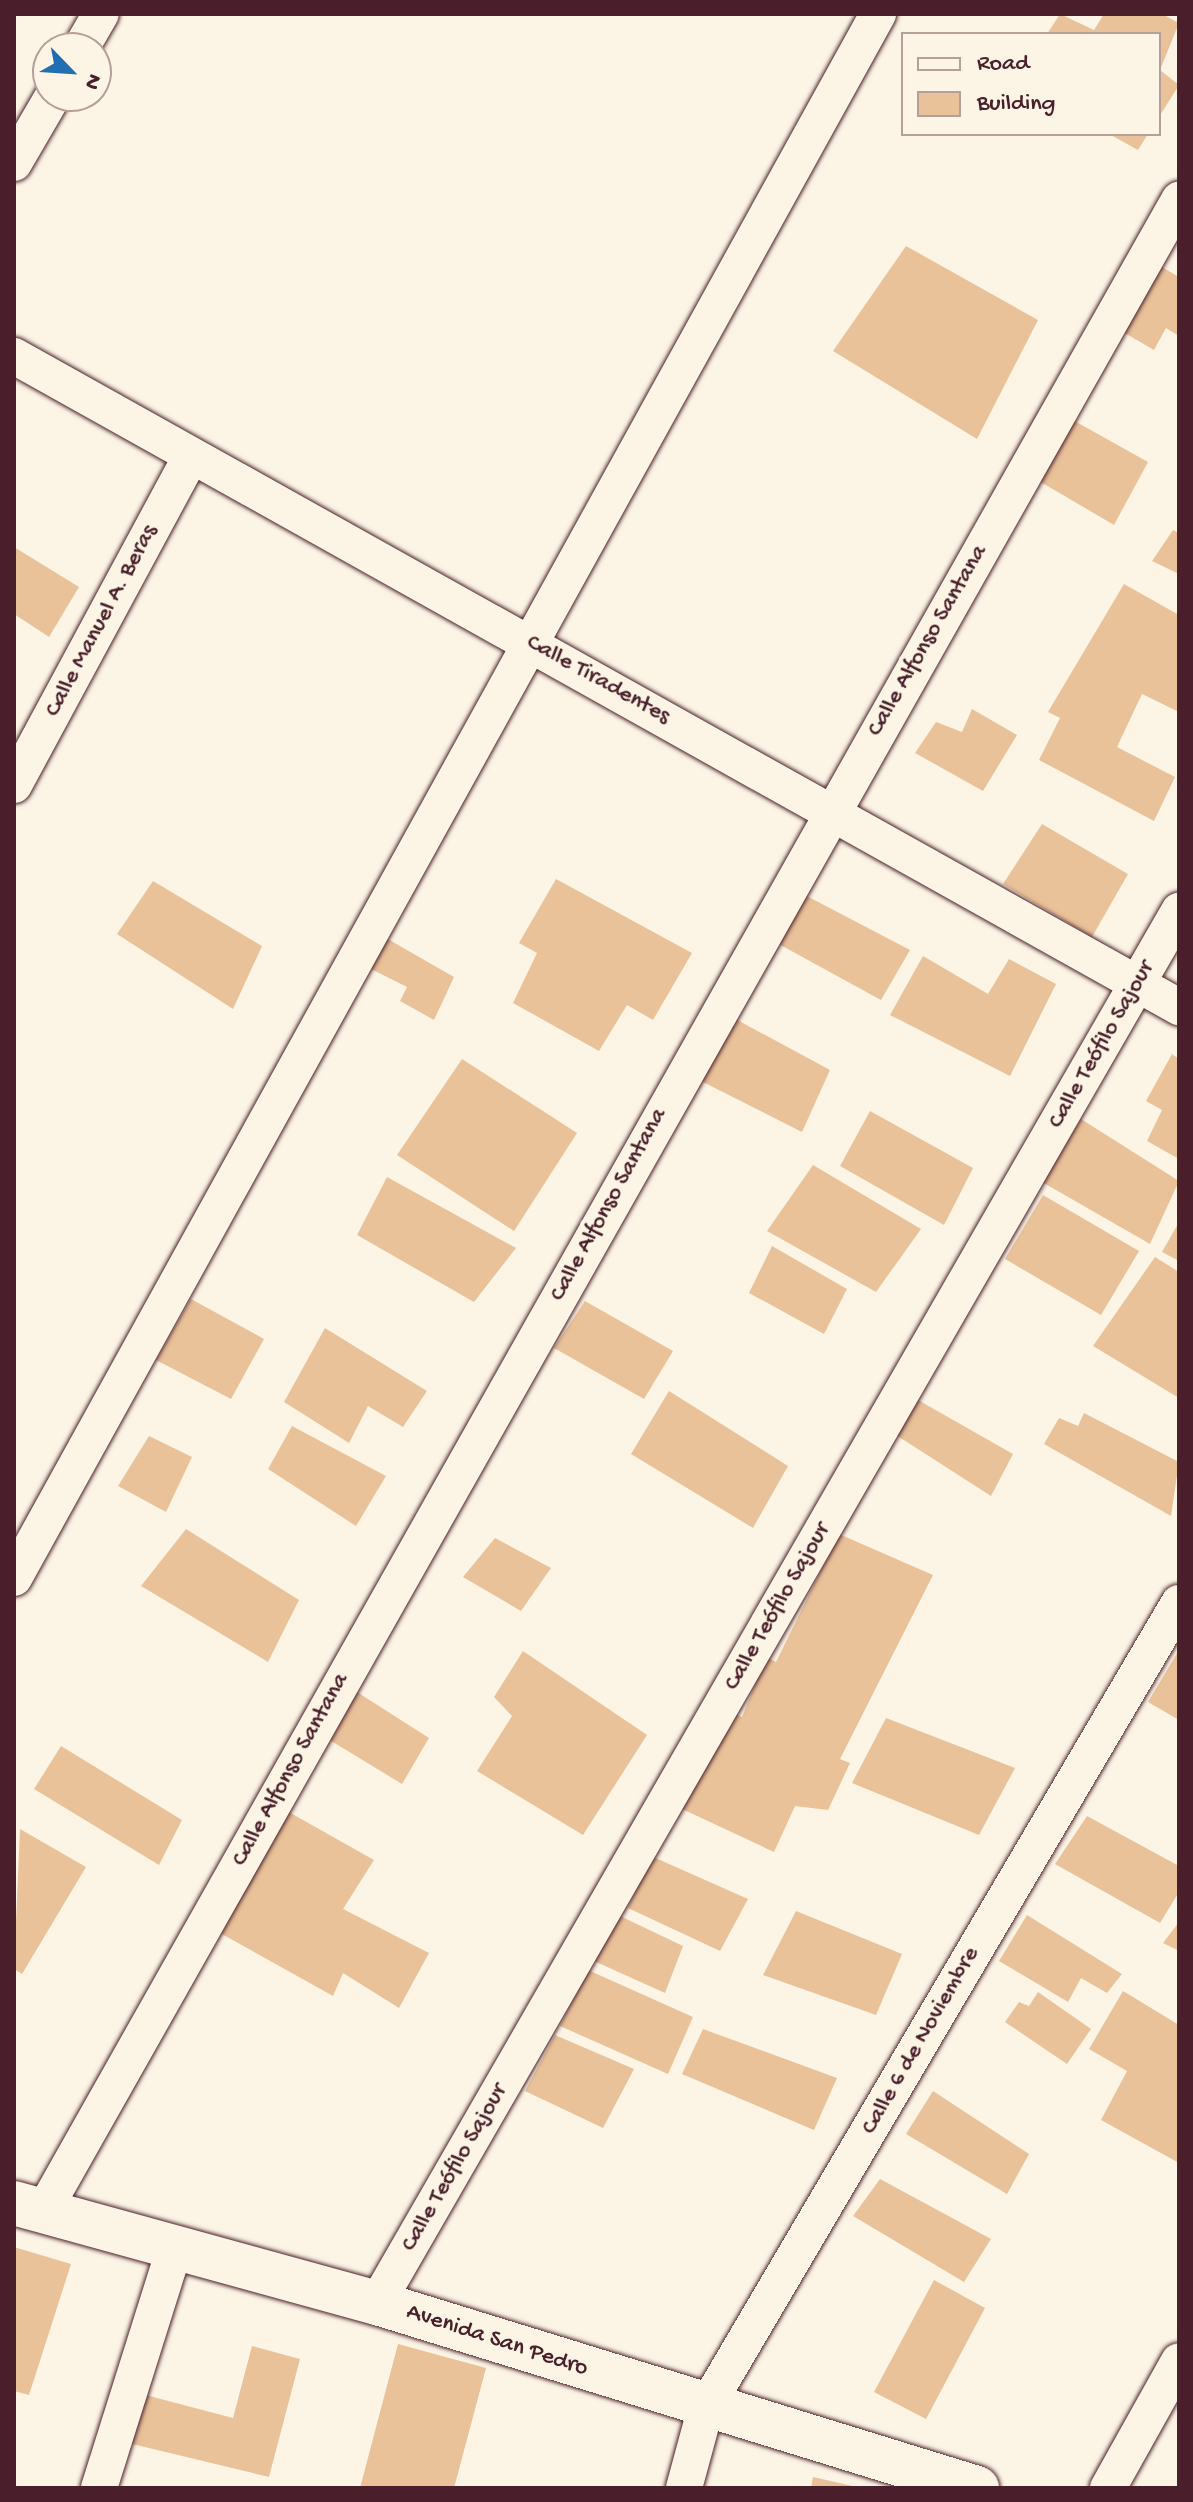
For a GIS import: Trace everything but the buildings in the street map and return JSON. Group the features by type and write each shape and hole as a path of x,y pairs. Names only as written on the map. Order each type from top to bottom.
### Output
{"street":[{"path":"90,32 101,14"},
{"path":"14,1578 535,646 878,14"},
{"path":"14,163 44,112"},
{"name":"Calle Alfonso Santana","path":"28,2208 1179,200"},
{"name":"Calle Tiradentes","path":"14,356 190,458 833,808 1179,1007"},
{"name":"Calle Manuel A. Beras","path":"14,785 190,458"},
{"name":"Calle Teófilo Sajour","path":"377,2303 1179,911"},
{"name":"Calle 6 de Noviembre","path":"684,2488 706,2407 1179,1603"},
{"name":"Avenida San Pedro","path":"28,2208 377,2303 706,2407 977,2488"},
{"path":"99,2488 175,2247"},
{"path":"1108,2488 1179,2361"}]}
